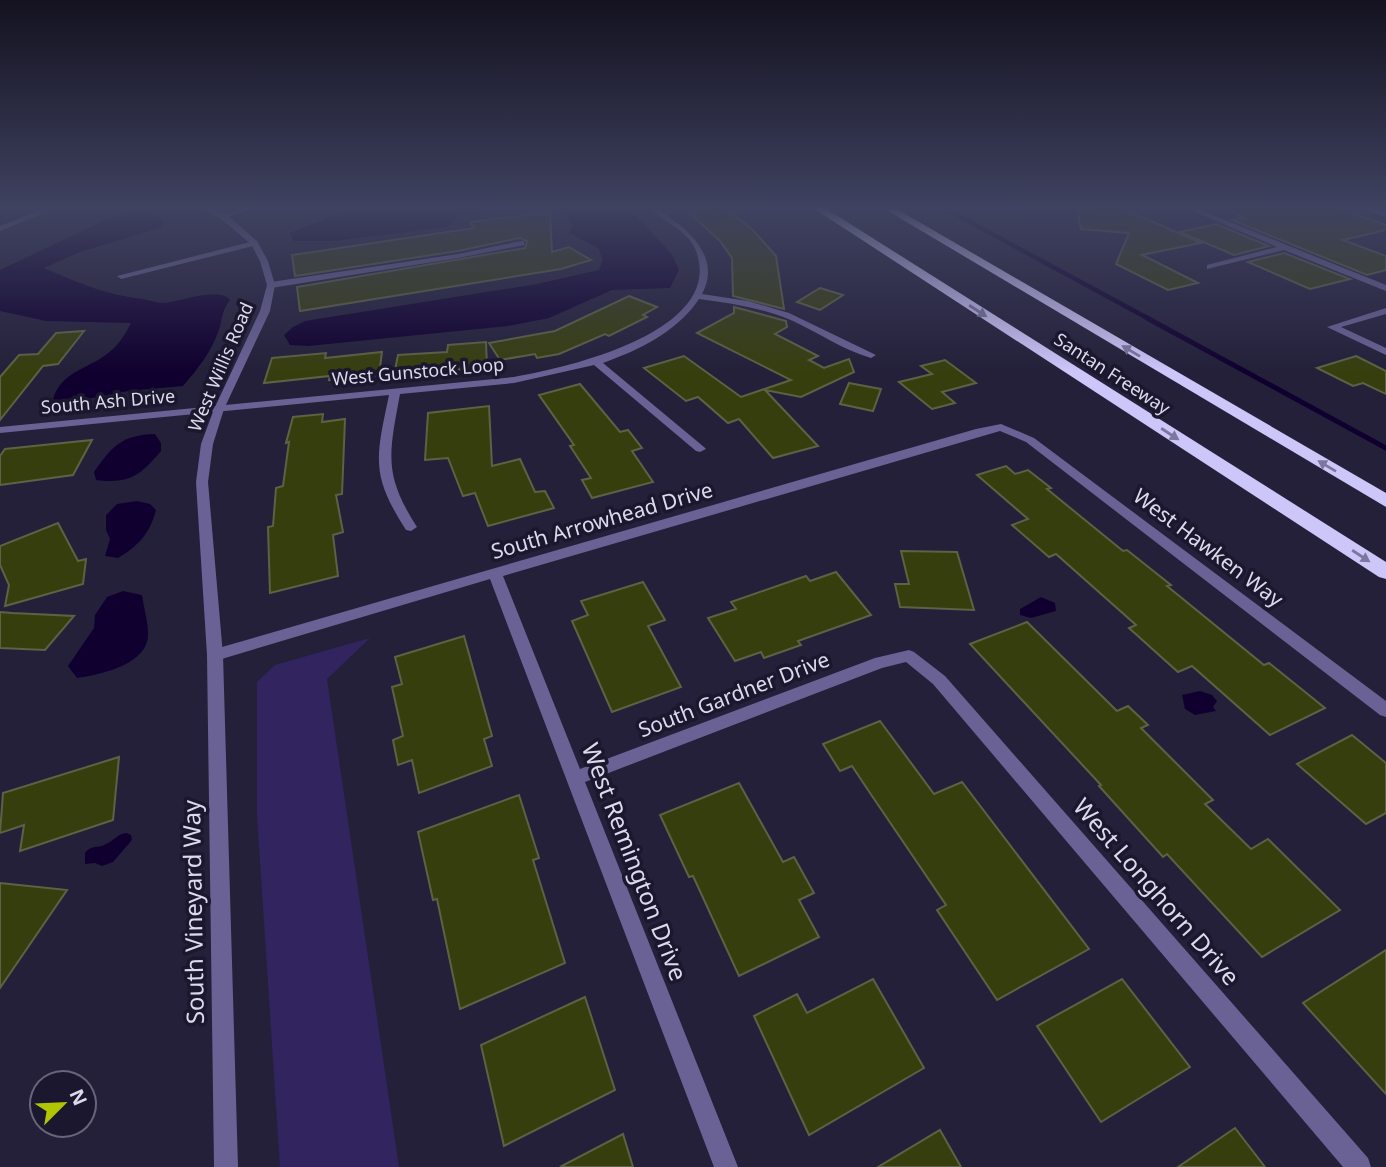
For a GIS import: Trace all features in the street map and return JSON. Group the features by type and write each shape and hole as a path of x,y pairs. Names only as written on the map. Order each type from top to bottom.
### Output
{"highway":[{"name":"Santan Freeway","path":"903,262 1386,572"},
{"name":"Santan Freeway","path":"981,262 1386,501"}],"street":[{"path":"121,276 176,262"},
{"name":"West Willis Road","path":"215,655 202,482 207,444 219,409 265,311 271,285 264,262"},
{"path":"271,285 416,262"},
{"path":"702,262 704,271 697,296 736,301 770,310 798,320 845,347 871,355"},
{"path":"1210,267 1227,262"},
{"path":"1323,262 1386,288"},
{"name":"West Gunstock Loop","path":"219,409 502,383 596,362 662,331 697,296"},
{"path":"1386,311 1332,327 1386,352"},
{"path":"596,362 700,449"},
{"path":"395,391 382,464 392,501 411,527"},
{"name":"South Ash Drive","path":"0,430 219,409"},
{"name":"South Arrowhead Drive","path":"215,655 1001,427"},
{"name":"West Hawken Way","path":"1001,427 1030,440 1386,710"},
{"name":"West Remington Drive","path":"495,574 726,1167"},
{"name":"South Vineyard Way","path":"215,655 226,1167"},
{"name":"South Gardner Drive","path":"576,778 880,662 909,656"},
{"name":"West Longhorn Drive","path":"909,656 939,680 1359,1167"}],"shaded area":[{"path":"16,262 56,262 44,268 115,294 158,303 217,294 230,300 216,338 204,360 183,386 128,391 62,404 53,399 62,382 111,351 131,323 46,321 0,311 0,270"},
{"path":"602,262 675,262 679,270 670,288 612,290 549,318 508,326 308,346 290,345 284,335 305,321 537,284 599,270"},
{"path":"155,434 161,443 161,451 147,467 126,479 96,480 94,472 106,455 119,444 134,437"},
{"path":"137,501 150,504 156,510 147,533 132,549 118,558 105,556 110,539 106,530 106,515 117,504"},
{"path":"123,591 142,595 148,629 146,644 141,653 122,666 77,678 68,666 94,628 95,615 107,597"},
{"path":"1041,597 1055,603 1056,611 1031,618 1020,615 1020,609"},
{"path":"370,638 327,679 399,1167 280,1167 257,815 257,682 275,665"},
{"path":"1200,691 1212,695 1217,701 1213,707 1216,711 1195,715 1185,709 1182,695"},
{"path":"127,833 132,840 113,862 102,866 95,863 85,864 85,853 88,850"}],"building":[{"path":"293,262 383,262 295,276"},
{"path":"440,262 583,262 561,269 300,311 297,287"},
{"path":"732,262 777,262 784,309 733,296"},
{"path":"1157,262 1198,283 1168,290 1116,264"},
{"path":"1249,262 1308,262 1350,279 1310,289"},
{"path":"1336,262 1386,262 1386,270 1367,275"},
{"path":"820,288 843,295 820,310 797,302"},
{"path":"629,296 657,307 643,315 647,317 609,336 605,334 559,354 537,358 535,354 500,360 489,343 555,331"},
{"path":"734,307 786,321 787,327 775,334 818,356 809,360 824,368 849,359 854,372 801,397 765,390 818,446 773,458 739,419 728,423 698,397 686,401 644,368 684,356 741,397 791,380 697,333 734,313"},
{"path":"84,331 58,364 43,366 0,420 0,377 19,355 38,354 56,333"},
{"path":"486,342 487,367 394,375 398,355 447,352 448,345"},
{"path":"382,352 379,375 329,380 330,376 264,383 272,358 326,353 325,358"},
{"path":"1356,356 1386,371 1386,394 1363,383 1353,386 1317,368"},
{"path":"945,360 976,383 942,392 955,403 932,409 899,382 932,374 921,366"},
{"path":"849,383 881,389 873,411 840,404"},
{"path":"580,384 620,432 628,430 642,448 632,451 653,482 592,498 582,480 591,478 570,446 574,445 539,395"},
{"path":"489,406 492,466 520,459 535,492 545,491 554,508 488,526 475,493 463,496 448,458 425,460 428,413"},
{"path":"323,414 322,422 345,419 342,494 336,495 343,532 333,535 338,576 270,593 268,527 273,526 276,488 283,486 289,442 286,443 293,417"},
{"path":"92,440 73,475 0,485 0,456 5,449"},
{"path":"1006,466 1015,474 1028,470 1051,488 1047,489 1123,551 1127,550 1171,585 1167,586 1264,665 1269,663 1325,708 1270,735 1192,666 1178,672 1129,628 1136,625 1056,554 1049,557 1012,525 1028,519 977,475"},
{"path":"58,523 78,561 86,559 83,584 5,606 9,585 0,565 0,546"},
{"path":"901,551 957,552 974,610 900,607 895,584 909,584"},
{"path":"836,572 871,615 798,641 801,645 764,658 761,652 735,661 708,618 736,609 731,602 806,576 810,581"},
{"path":"643,582 665,620 648,626 681,687 612,712 572,621 588,615 581,601"},
{"path":"0,612 74,616 45,650 0,648"},
{"path":"1027,622 1117,711 1128,706 1148,725 1141,728 1213,800 1205,804 1251,849 1268,839 1340,910 1262,957 1167,854 1163,857 1099,786 1101,785 970,644"},
{"path":"464,636 492,736 484,739 492,766 419,793 412,760 398,765 393,740 403,736 392,687 402,684 395,657"},
{"path":"880,721 934,794 962,782 1089,949 997,1000 937,910 946,905 852,766 840,771 823,744"},
{"path":"1352,735 1386,763 1386,813 1366,824 1297,764"},
{"path":"119,757 113,820 20,851 24,825 0,833 3,793"},
{"path":"739,783 783,862 794,857 814,893 799,900 819,937 739,976 693,876 689,877 660,815"},
{"path":"519,795 539,858 533,860 565,963 460,1009 437,899 433,900 418,832"},
{"path":"0,883 67,890 0,988"},
{"path":"1386,950 1386,1094 1303,1003"},
{"path":"873,979 924,1068 809,1135 754,1016 797,994 807,1013"},
{"path":"1122,979 1190,1067 1101,1122 1037,1026"},
{"path":"585,997 615,1090 504,1146 481,1045"},
{"path":"1235,1128 1265,1167 1178,1167"},
{"path":"940,1130 961,1167 878,1167"},
{"path":"623,1134 633,1167 560,1167"}],"waterway":[{"path":"1045,262 1151,320"},
{"path":"1147,318 1386,448"}]}
